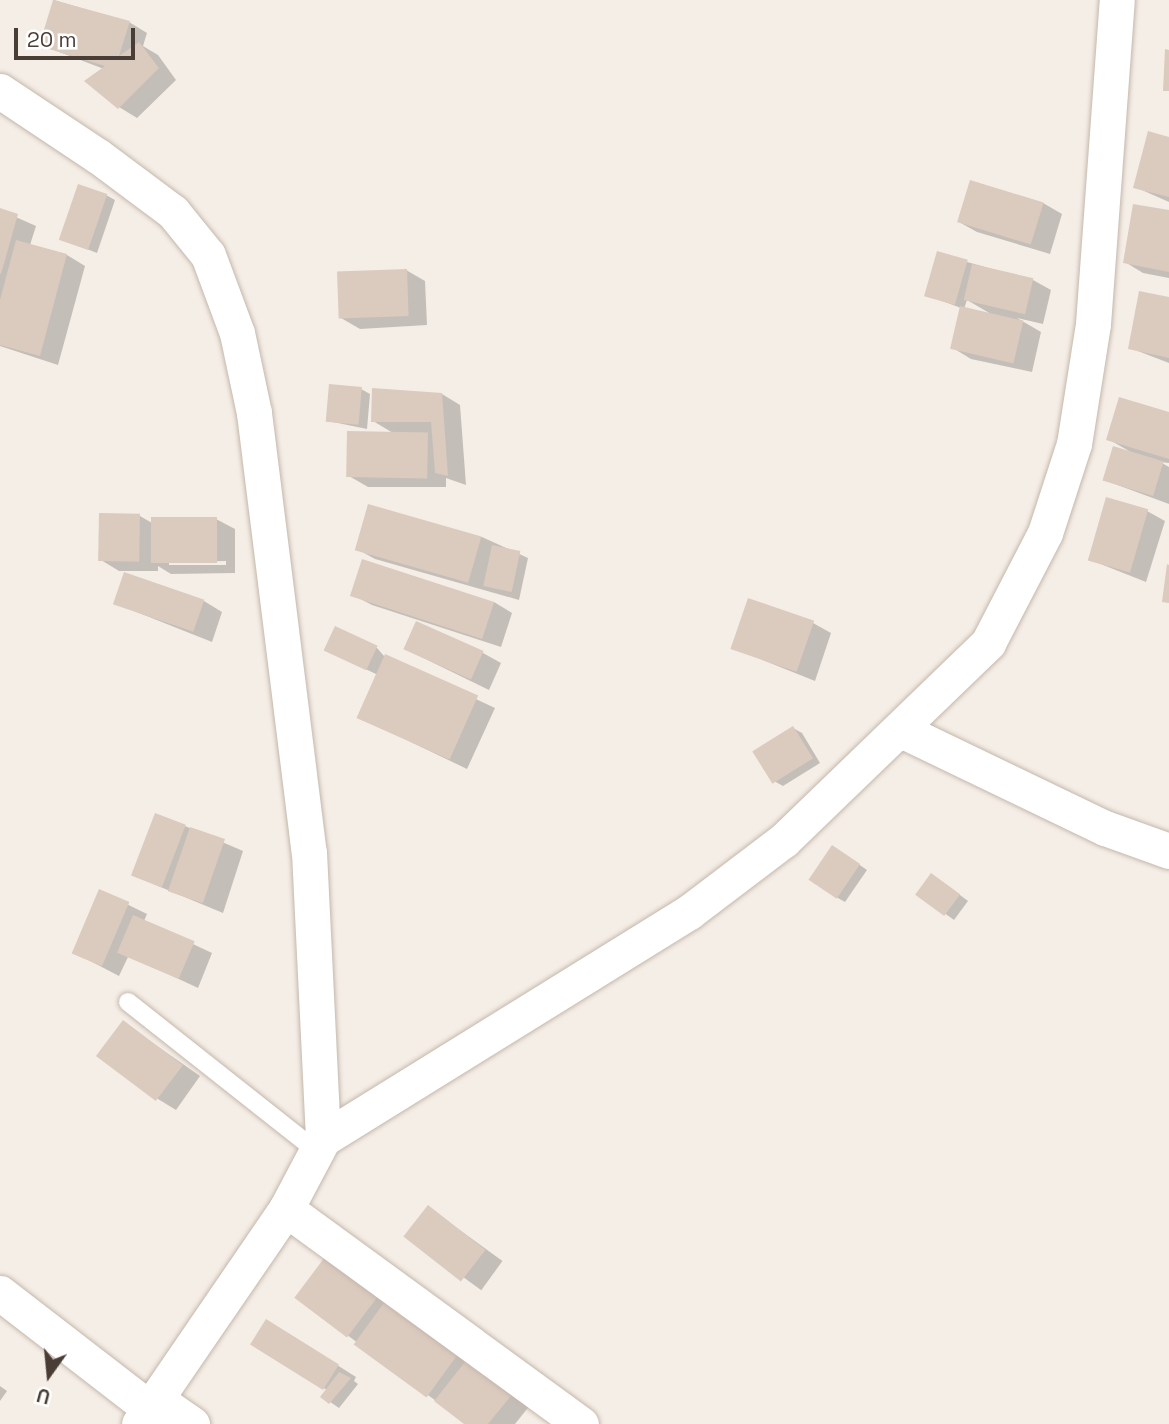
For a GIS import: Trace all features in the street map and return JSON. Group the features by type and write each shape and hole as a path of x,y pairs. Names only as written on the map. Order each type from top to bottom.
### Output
{"street":[{"path":"149,1411 286,1209 320,1145 690,912 784,840 901,730 988,643 1045,533 1074,444 1093,324 1117,0"},
{"path":"0,92 98,156 173,212 208,256 237,333 254,413 309,852 320,1145"},
{"path":"901,730 1105,828 1169,851"},
{"path":"286,1209 581,1424"},
{"path":"0,1293 149,1411 192,1424"}],"lane":[{"path":"128,1002 320,1145"}],"building":[{"path":"53,0 130,21 119,56 139,42 159,68 118,109 84,81 105,66 39,46"},
{"path":"1165,49 1169,50 1169,91 1163,91"},
{"path":"1148,131 1169,137 1169,197 1133,188"},
{"path":"970,180 1044,203 1031,245 957,222"},
{"path":"78,184 107,194 88,250 59,240"},
{"path":"1133,204 1169,210 1169,272 1123,263"},
{"path":"0,208 18,214 1,274 0,273"},
{"path":"16,240 67,254 40,356 0,345 0,300"},
{"path":"937,251 968,260 955,305 924,296"},
{"path":"972,264 1033,278 1025,314 964,300"},
{"path":"407,269 409,316 339,318 337,271"},
{"path":"1139,291 1169,297 1169,358 1128,349"},
{"path":"960,306 1023,321 1013,363 950,349"},
{"path":"329,384 362,387 359,425 326,422"},
{"path":"372,388 442,393 448,476 435,473 431,422 371,422"},
{"path":"1119,397 1169,412 1169,459 1106,440"},
{"path":"347,431 428,432 427,478 346,477"},
{"path":"1113,446 1164,461 1153,496 1102,480"},
{"path":"1106,497 1148,509 1130,573 1088,560"},
{"path":"368,504 481,537 468,583 355,550"},
{"path":"99,513 140,514 139,562 98,561"},
{"path":"151,517 217,517 217,563 151,563"},
{"path":"492,545 520,551 512,592 483,586"},
{"path":"362,559 494,602 482,639 350,596"},
{"path":"1167,564 1169,565 1169,603 1162,602"},
{"path":"124,572 204,600 193,632 113,604"},
{"path":"748,598 814,621 797,672 730,649"},
{"path":"416,621 484,651 471,679 403,649"},
{"path":"335,626 378,646 366,670 324,650"},
{"path":"385,654 478,695 450,759 357,718"},
{"path":"793,726 813,758 772,784 752,751"},
{"path":"155,813 186,825 162,887 131,876"},
{"path":"190,827 225,839 203,903 168,891"},
{"path":"832,845 860,864 837,899 809,880"},
{"path":"931,873 960,894 944,916 915,895"},
{"path":"99,889 129,902 102,966 72,953"},
{"path":"133,915 195,941 179,979 117,953"},
{"path":"123,1020 183,1065 156,1101 96,1056"},
{"path":"428,1205 486,1250 461,1281 403,1237"},
{"path":"328,1253 381,1293 347,1337 294,1298"},
{"path":"386,1300 459,1353 426,1397 354,1344"},
{"path":"266,1319 339,1365 323,1390 250,1344"},
{"path":"469,1357 514,1392 488,1424 464,1424 434,1401"},
{"path":"339,1372 351,1378 329,1404 320,1397"}]}
